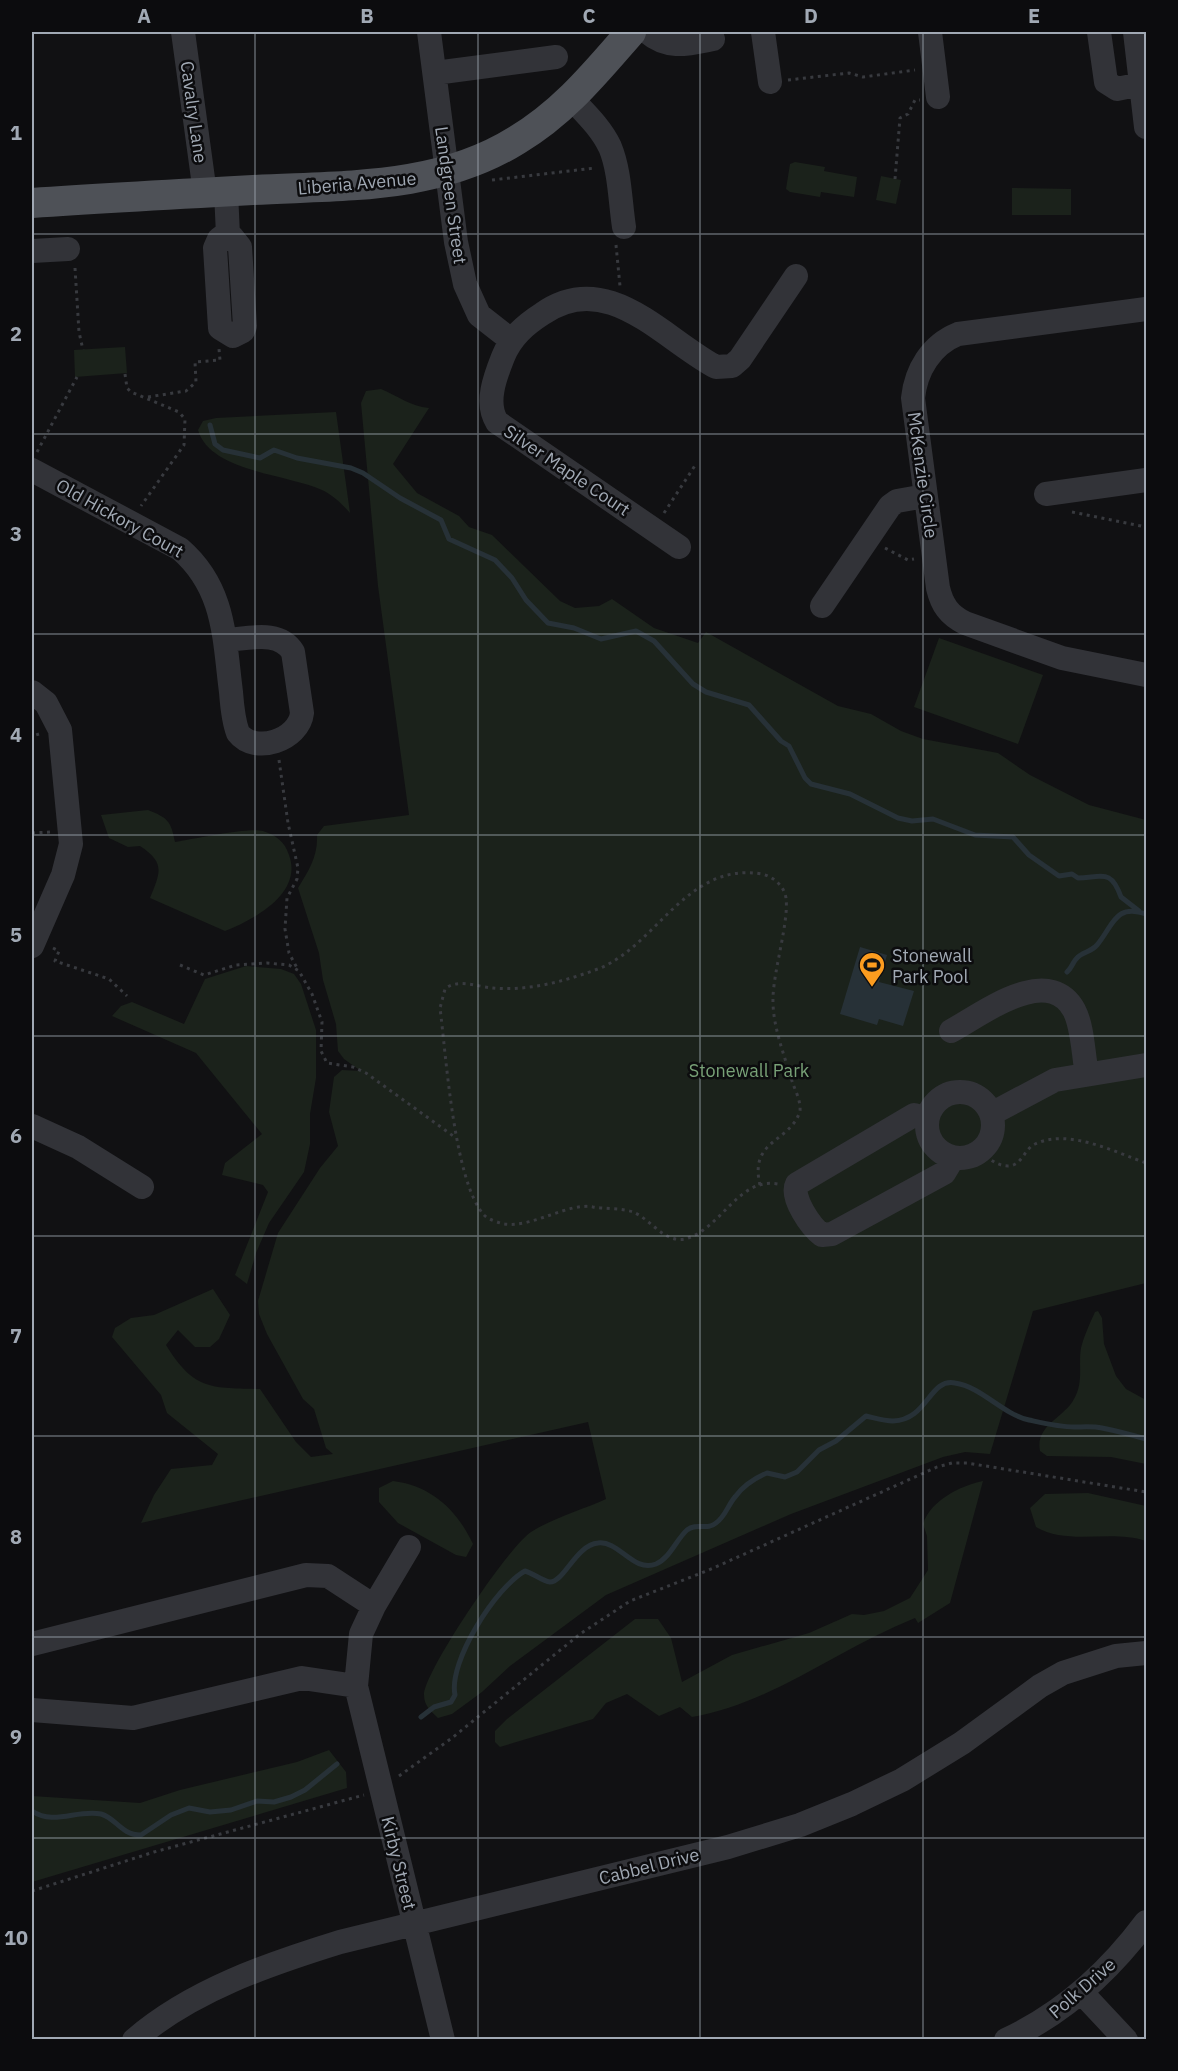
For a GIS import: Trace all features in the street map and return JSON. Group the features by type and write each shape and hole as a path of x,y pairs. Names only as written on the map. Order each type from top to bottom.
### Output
{"main road":[{"name":"Liberia Avenue","path":"32,202 393,183 448,172 475,162 516,141 572,99 632,32"}],"street":[{"name":"Cavalry Lane","path":"183,32 216,193 228,236 236,239 240,247 245,326 238,334 226,333"},
{"name":"Landgreen Street","path":"429,32 456,242 471,302 479,315 511,340"},
{"path":"647,32 673,46 713,39"},
{"path":"763,32 770,82"},
{"path":"930,32 938,98"},
{"path":"1099,32 1106,82 1117,89 1143,91"},
{"path":"1135,32 1146,127"},
{"path":"435,74 556,57"},
{"path":"572,99 602,134 615,165 624,227"},
{"path":"32,251 68,249"},
{"path":"511,340 545,311 566,302 598,299 613,302 705,361 725,368 740,359 796,276"},
{"name":"McKenzie Circle","path":"1146,309 958,334 944,340 918,373 913,398 940,599 954,618 1062,658 1146,675"},
{"name":"Silver Maple Court","path":"511,340 503,358 491,400 493,416 497,422 679,547"},
{"name":"Old Hickory Court","path":"34,462 131,523 180,549 193,560 216,598 225,640 237,732 249,742 276,740"},
{"path":"1046,494 1146,480"},
{"path":"822,606 884,514 897,501 926,496"},
{"path":"225,640 275,637 289,644 293,652 301,722 293,734 276,740"},
{"path":"32,692 45,703 60,730 71,844 63,875 32,946"},
{"path":"951,1031 1028,990 1043,989 1068,1002 1074,1011 1087,1074"},
{"path":"991,1114 1041,1086 1087,1074 1146,1065"},
{"path":"957,1092 974,1095 987,1106 991,1114 993,1132 980,1151 970,1157 953,1158 945,1155 932,1144 926,1128 934,1103 941,1097 957,1092"},
{"path":"927,1119 914,1115 801,1180 795,1187 797,1198 813,1227 827,1236 944,1173 953,1158"},
{"path":"32,1126 78,1147 142,1187"},
{"name":"Kirby Street","path":"409,1547 374,1606 361,1634 356,1686 443,2040"},
{"path":"32,1644 306,1575 328,1576 374,1606"},
{"name":"Cabbel Drive","path":"134,2040 192,2000 247,1975 340,1942 728,1847 800,1825 902,1780 962,1743 1063,1672 1116,1656 1146,1653"},
{"path":"32,1710 133,1718 302,1678 356,1686"},
{"name":"Polk Drive","path":"1006,2040 1042,2022 1082,1993 1119,1956 1146,1922"},
{"path":"1082,1993 1126,2040"}],"path":[{"path":"770,82 843,74 863,77 934,67"},
{"path":"895,179 900,118 908,114 915,100 938,98"},
{"path":"475,162 484,181 615,165"},
{"path":"613,302 620,285 614,228 624,227"},
{"path":"77,294 83,350"},
{"path":"146,398 178,393 192,386 196,378 195,362 220,360 219,345 226,333"},
{"path":"125,374 128,390 182,413 185,419 185,440 131,523"},
{"path":"34,462 77,377"},
{"path":"653,529 696,464"},
{"path":"1068,511 1146,527"},
{"path":"868,538 908,560 934,557"},
{"path":"276,740 288,823 298,868 297,879 287,898 285,929 289,953 312,994 322,1022 321,1051 327,1063 353,1067 366,1073 458,1139"},
{"path":"32,833 46,833"},
{"path":"760,1185 759,1163 763,1149 796,1122 800,1106 775,1021 773,998 786,896 776,880 759,874 729,877 698,888 683,898 625,954 598,970 550,984 525,988 501,989 457,983 449,986 442,995 440,1008 464,1174 474,1199 484,1215 502,1223 524,1223 589,1206 633,1213 667,1236 684,1239 707,1228 743,1194 760,1185 795,1187"},
{"path":"55,961 109,979 127,996"},
{"path":"180,965 204,975 236,965 267,963 289,965 298,971"},
{"path":"980,1151 990,1160 1009,1166 1015,1164 1026,1149 1037,1142 1065,1139 1146,1163"},
{"path":"32,1891 153,1852 364,1795 452,1738 580,1634 630,1602 709,1570 937,1467 968,1463 1146,1492"}],"green space":[{"path":"795,162 825,167 824,171 857,177 854,197 821,192 820,197 790,192 786,189 790,164"},
{"path":"881,176 901,180 896,204 876,200"},
{"path":"1012,188 1071,189 1071,215 1012,215"},
{"path":"125,347 127,373 75,377 74,350"},
{"name":"Stonewall Park","path":"381,389 410,403 429,408 393,464 417,493 459,516 469,527 492,535 560,601 575,608 599,606 612,599 654,628 698,643 706,632 838,706 871,714 901,731 923,739 998,753 1030,775 1089,805 1146,820 1146,1283 1033,1311 990,1454 965,1452 943,1457 791,1514 606,1595 510,1666 482,1692 452,1714 438,1718 425,1702 424,1695 428,1682 469,1610 505,1560 531,1532 558,1518 606,1499 588,1422 141,1523 154,1495 171,1469 212,1465 218,1454 167,1413 161,1395 112,1337 115,1328 131,1318 154,1315 213,1289 230,1315 219,1339 210,1347 195,1347 178,1330 166,1345 176,1360 185,1371 205,1384 216,1387 260,1389 296,1442 311,1457 333,1454 326,1448 314,1409 303,1399 267,1334 259,1314 258,1301 278,1233 320,1168 338,1146 329,1112 334,1077 342,1070 361,1071 344,1059 338,1051 336,1024 323,980 319,953 298,888 312,863 317,835 324,826 409,815 378,586 361,403 366,391"},
{"path":"336,412 350,513 330,494 322,490 252,470 218,455 205,444 198,430 203,421 216,418"},
{"path":"939,638 1043,675 1018,744 914,707"},
{"path":"148,810 168,821 175,842 256,830 276,837 287,850 292,869 283,893 262,912 225,931 150,898 158,875 157,863 140,846 128,847 109,838 101,815"},
{"path":"246,966 281,969 294,974 301,984 316,1030 316,1078 310,1114 310,1144 304,1172 269,1223 256,1253 247,1284 235,1275 268,1192 263,1185 222,1175 225,1163 262,1134 196,1053 112,1016 121,1006 132,1002 184,1024 205,979"},
{"path":"1098,1311 1102,1318 1104,1344 1116,1376 1126,1389 1146,1400 1146,1464 1111,1457 1047,1456 1040,1451 1040,1442 1046,1428 1069,1406 1077,1392 1080,1380 1081,1348 1095,1312"},
{"path":"393,1481 420,1488 451,1510 473,1544 466,1557 456,1555 398,1523 379,1502 379,1488"},
{"path":"983,1481 950,1603 918,1623 915,1618 887,1630 805,1674 750,1700 722,1710 692,1717 680,1707 659,1716 627,1694 606,1703 593,1719 500,1747 495,1742 495,1731 507,1719 635,1619 658,1619 671,1638 682,1682 732,1655 809,1633 852,1614 864,1615 884,1611 910,1598 928,1570 927,1536 923,1524 927,1515 947,1495 965,1486"},
{"path":"1088,1493 1146,1506 1146,1541 1119,1536 1062,1536 1036,1527 1030,1508 1045,1494"},
{"path":"329,1750 346,1772 347,1788 32,1882 32,1796 140,1803 180,1790 297,1762"}],"shaded area":[{"name":"Stonewall Park Pool","path":"860,947 887,955 879,982 914,991 903,1026 879,1019 877,1025 840,1014"}],"waterway":[{"path":"210,425 215,444 223,450 260,458 274,450 297,458 351,468 363,473 400,498 441,520 449,539 495,560 512,578 526,600 548,623 574,628 601,639 636,631 654,641 693,684 706,692 749,705 781,741 789,746 805,778 811,784 850,794 898,818 912,821 933,819 975,835 1013,837 1029,855 1059,876 1072,874 1078,878 1100,876 1110,878 1121,897 1139,911"},
{"path":"1067,972 1078,957 1097,945 1121,914 1136,911 1146,914"},
{"path":"421,1717 434,1707 451,1702 455,1695 459,1664 476,1627 501,1592 525,1571 550,1582 560,1576 583,1550 598,1543 613,1546 640,1564 648,1566 656,1564 665,1558 687,1530 713,1525 719,1520 738,1493 754,1480 767,1473 785,1477 797,1472 819,1450 836,1441 866,1416 890,1421 905,1419 914,1414 939,1387 946,1383 965,1385 1019,1417 1029,1420 1063,1426 1099,1427 1146,1439"},
{"path":"32,1811 49,1817 101,1814 128,1832 141,1835 171,1815 189,1808 210,1812 231,1810 257,1801 274,1802 291,1797 305,1790 337,1764"}],"place":[{"name":"Stonewall Park Pool","path":"872,988"}]}
